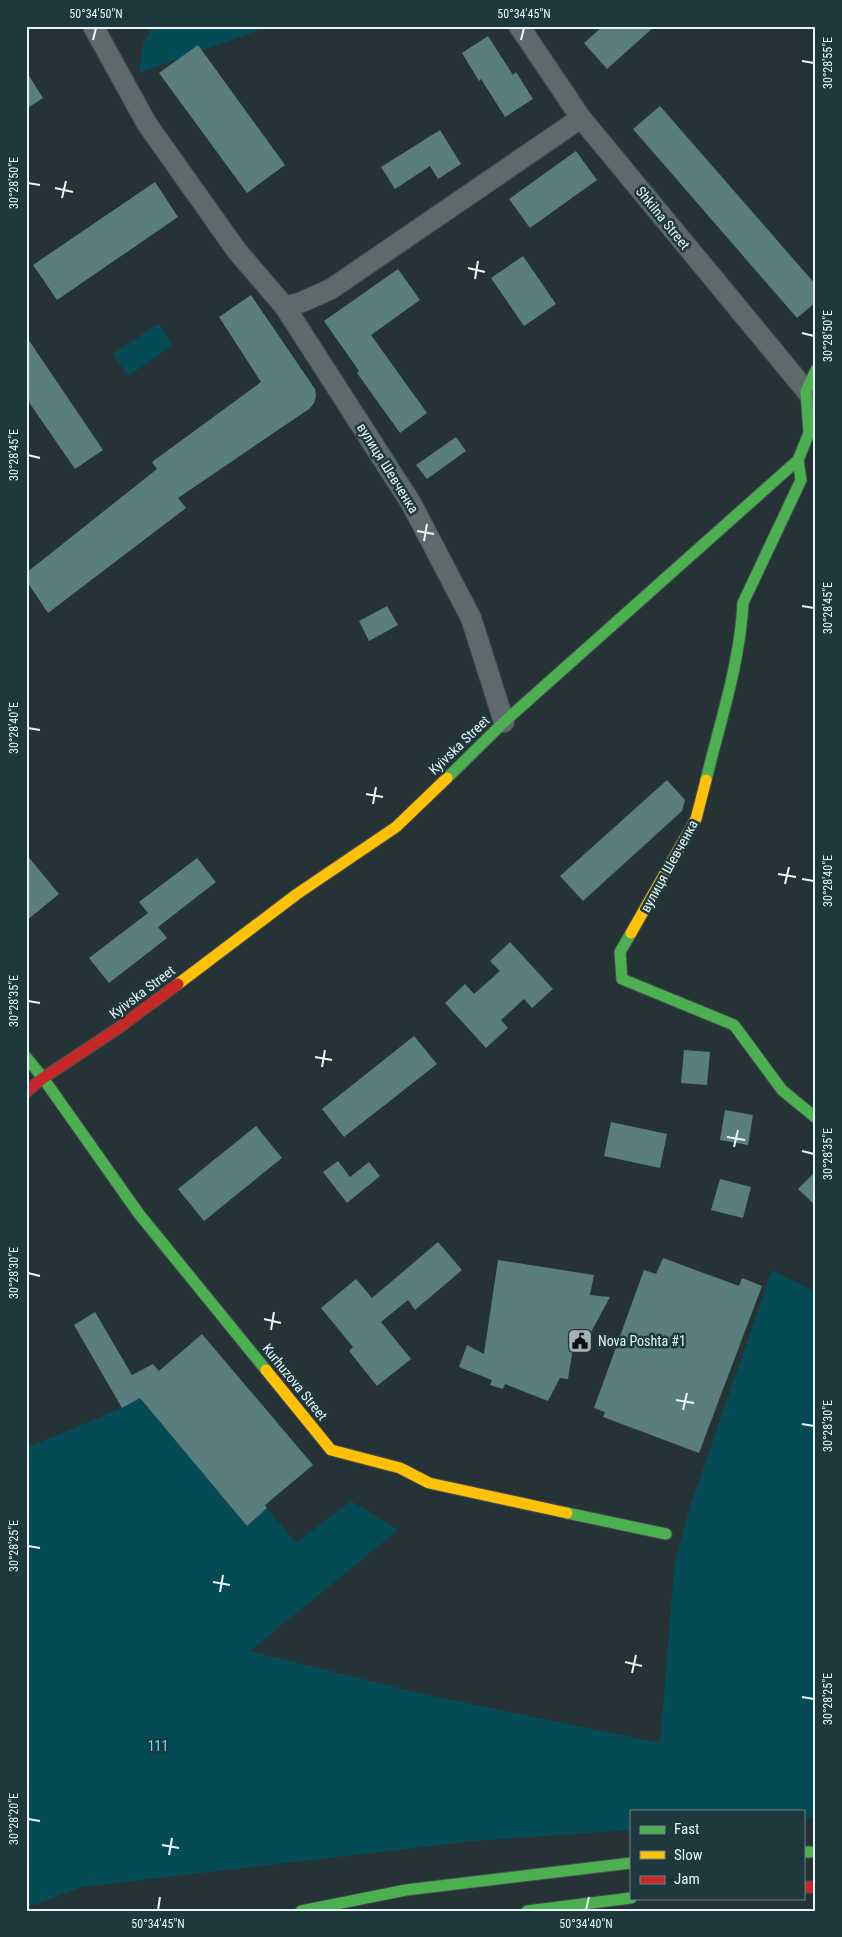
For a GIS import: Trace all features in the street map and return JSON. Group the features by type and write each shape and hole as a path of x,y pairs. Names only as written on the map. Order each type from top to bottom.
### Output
{"street":[{"name":"вулиця Шевченка","path":"93,26 147,124 237,251 284,308 411,503 471,618 504,722"},
{"name":"Shkilna Street","path":"519,26 581,118 811,397"},
{"path":"284,308 331,289 581,118"},
{"path":"811,397 816,370"},
{"name":"Kyivska Street","path":"26,1092 117,1029 298,894 396,828 504,722 798,460 809,433 811,397"},
{"name":"вулиця Шевченка","path":"798,460 801,480 742,603 742,626 738,649 696,819 620,952 622,979 734,1025 782,1090 816,1118"},
{"name":"Kurhuzova Street","path":"26,1057 44,1078 139,1214 331,1450 400,1468 430,1483 666,1534"},
{"path":"300,1911 406,1890 630,1863"},
{"path":"527,1911 630,1898"}],"green space":[{"path":"153,26 270,26 139,73 143,44"},
{"path":"158,324 173,345 128,376 113,354"},
{"name":"111","path":"772,1270 816,1292 816,1817 804,1818 804,1810 630,1810 630,1830 474,1841 82,1887 26,1908 26,1448 122,1408 140,1398 247,1526 267,1508 296,1543 351,1501 398,1530 250,1651 427,1695 660,1743 675,1560 691,1504"}],"building":[{"path":"603,26 655,26 607,69 584,43"},
{"path":"488,36 513,75 516,72 533,99 505,117 481,79 479,81 462,53"},
{"path":"198,45 285,165 247,193 159,73"},
{"path":"26,71 43,98 26,109"},
{"path":"660,106 816,285 816,302 797,318 633,129"},
{"path":"440,130 461,164 438,179 430,166 395,189 381,167"},
{"path":"576,151 597,180 530,228 509,199"},
{"path":"155,182 178,217 57,300 33,265"},
{"path":"523,256 556,304 524,326 491,278"},
{"path":"398,269 420,300 371,335 427,413 400,433 357,373 359,371 324,321"},
{"path":"251,295 315,389 314,403 309,409 178,498 186,508 48,613 26,580 26,573 157,469 152,462 261,382 219,317"},
{"path":"26,336 103,450 75,469 26,398"},
{"path":"456,437 466,451 427,479 416,465"},
{"path":"387,606 398,625 369,641 359,621"},
{"path":"667,780 685,800 682,811 583,901 560,876"},
{"path":"26,854 59,894 26,921"},
{"path":"197,858 216,882 158,927 167,938 109,983 89,958 148,913 139,902"},
{"path":"510,942 553,989 532,1008 524,999 501,1020 508,1028 486,1048 445,1003 465,984 474,994 500,971 490,961"},
{"path":"414,1036 437,1064 344,1137 322,1109"},
{"path":"684,1050 710,1052 707,1085 681,1083"},
{"path":"725,1110 753,1115 748,1145 720,1140"},
{"path":"611,1122 667,1134 660,1168 604,1156"},
{"path":"256,1126 282,1158 204,1221 178,1189"},
{"path":"338,1161 350,1177 369,1162 380,1176 347,1203 323,1172"},
{"path":"816,1171 816,1206 798,1189"},
{"path":"720,1179 751,1187 743,1218 711,1210"},
{"path":"438,1242 462,1270 415,1310 408,1300 381,1322 411,1359 377,1386 349,1351 353,1347 321,1308 356,1279 372,1298"},
{"path":"663,1258 739,1286 742,1278 762,1286 699,1453 603,1417 605,1412 594,1408 644,1270 656,1274"},
{"path":"498,1260 594,1275 590,1295 610,1297 582,1349 573,1348 568,1379 560,1378 548,1401 505,1384 503,1389 490,1385 492,1380 459,1367 467,1345 484,1354"},
{"path":"95,1312 132,1375 153,1364 159,1371 202,1334 313,1465 265,1505 267,1508 247,1526 140,1398 122,1408 74,1325"}],"traffic: fast":[{"path":"447,778 504,722 798,460 809,433 806,391 816,370"},
{"path":"706,780 734,670 743,603 801,480 798,460"},
{"path":"631,933 620,952 622,979 734,1025 782,1090 816,1118"},
{"path":"26,1057 43,1078 139,1214 266,1370"},
{"path":"567,1513 666,1534"},
{"path":"804,1852 816,1852"},
{"path":"301,1911 406,1890 630,1863"},
{"path":"527,1911 630,1898"}],"traffic: slow":[{"path":"178,984 297,894 396,827 447,778"},
{"path":"631,933 696,819 706,780"},
{"path":"266,1370 331,1450 400,1468 429,1483 567,1513"}],"traffic: jam":[{"path":"26,1092 43,1078 117,1029 178,984"},
{"path":"804,1887 816,1887"}],"place":[{"name":"Nova Poshta #1","path":"580,1341"}]}
